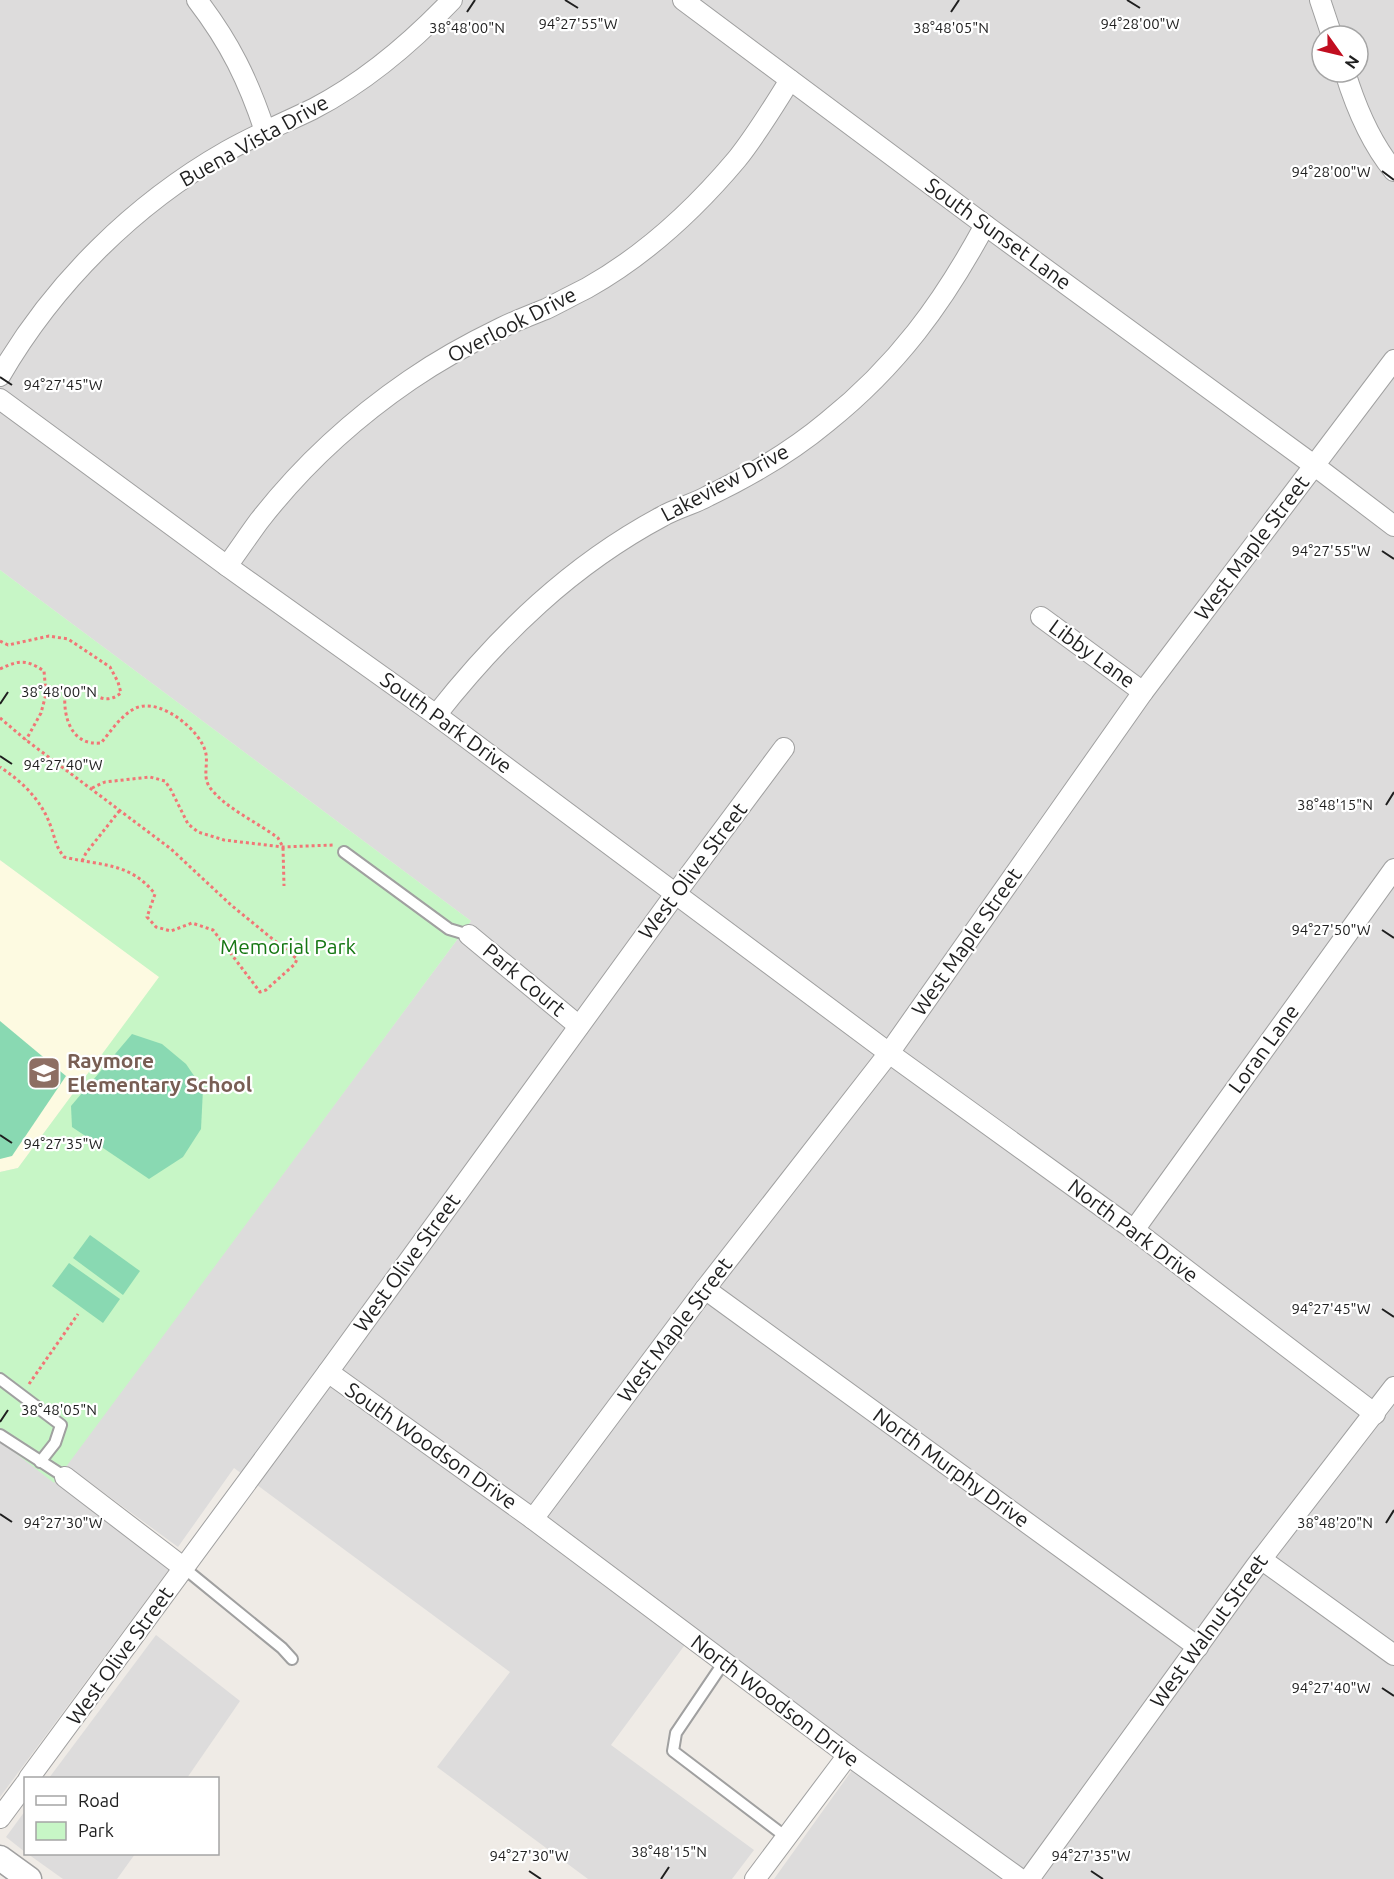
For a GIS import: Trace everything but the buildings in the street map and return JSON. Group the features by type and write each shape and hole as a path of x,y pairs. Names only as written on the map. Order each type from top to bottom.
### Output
{"street":[{"path":"197,0 217,26 236,58 265,131"},
{"name":"Buena Vista Drive","path":"0,376 33,325 67,283 137,214 180,181 226,152 314,108 360,80 420,32 452,0"},
{"name":"South Sunset Lane","path":"683,0 1394,526"},
{"path":"1320,0 1328,24"},
{"name":"Overlook Drive","path":"227,566 259,521 297,477 338,436 374,406 451,354 589,286 629,261 666,232 700,200 738,158 766,120 790,80"},
{"path":"1349,84 1366,129 1394,171"},
{"name":"Lakeview Drive","path":"436,715 462,681 502,637 574,573 664,515 706,498 786,453 827,423 865,389 900,352 932,312 960,270 985,225"},
{"name":"West Maple Street","path":"534,1519 705,1289 889,1053 1143,692 1394,360"},
{"name":"South Park Drive","path":"0,399 227,566 436,715 889,1053"},
{"name":"Libby Lane","path":"1041,617 1143,692"},
{"name":"West Olive Street","path":"30,1777 784,748"},
{"name":"Loran Lane","path":"1134,1230 1394,869"},
{"name":"Park Court","path":"469,934 579,1026"},
{"name":"North Park Drive","path":"889,1053 1134,1230 1375,1414"},
{"name":"North Murphy Drive","path":"705,1289 1198,1647"},
{"name":"South Woodson Drive","path":"328,1372 534,1519"},
{"name":"West Walnut Street","path":"1029,1879 1261,1560 1394,1387"},
{"path":"65,1477 184,1568"},
{"name":"North Woodson Drive","path":"534,1519 848,1755 1020,1879"},
{"path":"1261,1560 1394,1655"},
{"path":"755,1879 848,1755"},
{"path":"0,1818 24,1786"},
{"path":"0,1858 29,1879"}],"lane":[{"path":"344,852 449,930 469,934"},
{"path":"0,1379 61,1425 56,1443 40,1462"},
{"path":"0,1435 65,1477"},
{"path":"184,1568 282,1648 292,1659"},
{"path":"724,1662 676,1733 673,1751 786,1838"}],"path":[{"path":"0,641 8,645 49,636 68,639 110,667 121,693 113,699 102,699 80,688 64,694 64,707 73,733 83,740 92,744 101,743 131,711 139,706 164,709 186,724 197,737 206,754 205,767 211,789 223,801 278,838 283,847 284,886"},
{"path":"0,669 17,661 33,664 44,671 46,694 41,713 26,740"},
{"path":"0,718 171,849 231,905 297,959 295,964 266,990 260,992 213,930 192,923 171,931 156,927 147,917 155,894 145,881 128,870 64,857 56,846 51,827 41,805 15,777 0,767"},
{"path":"92,788 105,782 150,777 165,781 188,824 198,832 224,840 283,847 342,844 344,852"},
{"path":"82,861 120,810"},
{"path":"21,1395 78,1314"}],"shaded area":[{"path":"0,0 1394,0 1394,1879 774,1879 855,1766 687,1642 611,1745 754,1850 732,1879 588,1879 437,1767 510,1672 234,1468 178,1547 66,1465 471,921 0,570"},
{"name":"Raymore Elementary School","path":"0,860 160,977 18,1168 0,1172"},
{"path":"0,1441 170,1568 0,1797"},
{"path":"156,1635 240,1701 188,1777 50,1777"},
{"path":"24,1812 24,1851 6,1837"},
{"path":"29,1855 134,1855 117,1879 63,1879"}],"green space":[{"name":"Memorial Park","path":"0,570 471,921 54,1483 0,1441 0,1172 18,1168 159,977 0,860"},
{"path":"0,1021 66,1076 12,1156 0,1159"},
{"path":"132,1034 162,1044 186,1064 203,1089 201,1129 183,1157 149,1179 72,1127 71,1106"},
{"path":"90,1235 140,1271 123,1295 73,1258"},
{"path":"69,1263 120,1299 103,1323 52,1286"}],"place":[{"name":"Raymore Elementary School","path":"44,1073"}]}
